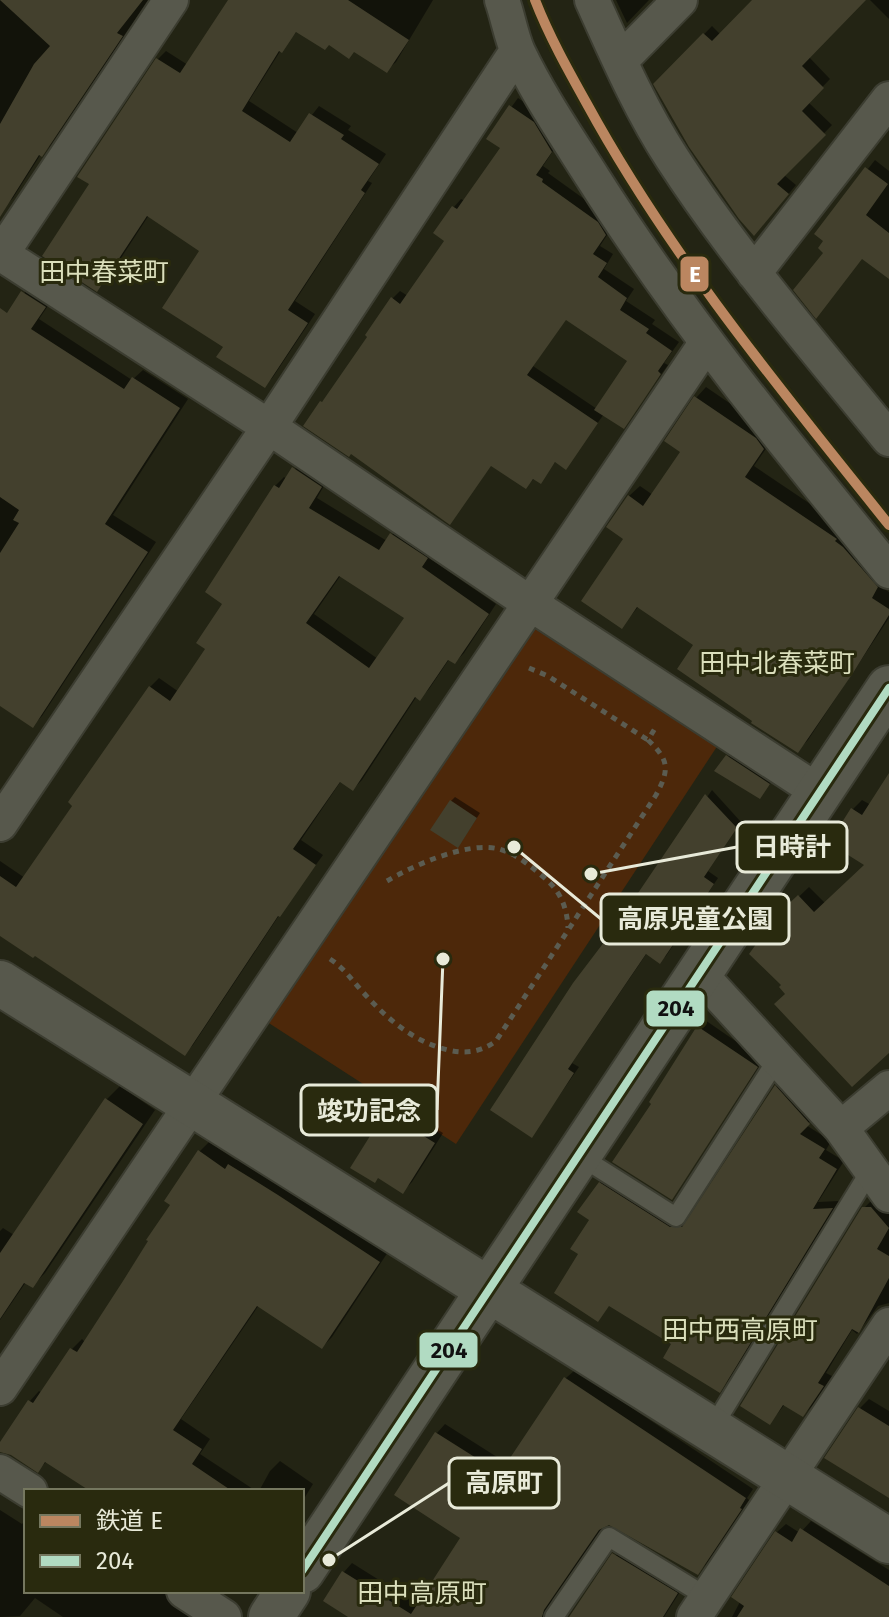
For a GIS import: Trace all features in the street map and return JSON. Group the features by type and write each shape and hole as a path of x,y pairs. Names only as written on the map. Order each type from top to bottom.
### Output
{"street":[{"path":"171,0 1,254 269,427 531,604 819,792"},
{"path":"502,0 517,51 621,223 787,446 889,571"},
{"path":"592,0 620,61 671,157 754,273 889,439"},
{"path":"620,61 680,0"},
{"path":"0,824 269,427 517,51"},
{"path":"754,273 889,99"},
{"path":"0,1388 707,342"},
{"path":"304,1568 889,688"},
{"path":"699,973 841,1128 880,1183"},
{"path":"0,983 889,1541"},
{"path":"841,1128 889,1088"},
{"path":"701,1607 889,1325"},
{"path":"0,1472 27,1489"},
{"path":"187,1593 224,1617"},
{"path":"271,1617 287,1593"}],"lane":[{"path":"578,1155 676,1217 778,1058"},
{"path":"711,1430 880,1183"},
{"path":"554,1617 609,1537 701,1607"}],"path":[{"path":"325,956 343,967 371,1001 421,1041 439,1048 470,1052 484,1050 496,1041 662,784 666,762 662,753 648,740 548,676 532,668 519,670"},
{"path":"648,740 675,698"},
{"path":"382,884 442,855 496,848 517,856 548,880 564,901 569,929"}],"shaded area":[{"path":"527,624 718,745 456,1144 261,1018"}],"building":[{"path":"0,0 143,0 117,33 123,36 42,157 39,155 0,217 0,124 34,64 50,46"},
{"path":"228,0 348,0 409,40 387,73 354,52 349,59 329,45 325,50 296,32 282,53 279,51 242,111 290,142 309,113 344,135 341,139 379,164 361,190 365,193 288,310 308,323 265,388 216,357 223,347 162,308 199,251 147,216 97,292 42,256 89,184 77,177 156,58 180,73"},
{"path":"752,0 866,0 802,66 824,88 802,111 826,135 777,184 789,194 754,236 689,147 653,84 703,33 712,41"},
{"path":"509,105 534,122 552,152 536,175 598,222 606,235 593,254 607,263 598,277 627,298 620,310 649,329 646,333 672,351 658,371 661,374 624,429 594,410 627,361 566,320 527,375 598,423 566,470 555,462 541,484 533,479 526,489 491,466 450,525 351,454 349,457 303,426 367,337 365,335 391,297 400,304 444,241 433,233 452,206 457,209 500,148 486,139"},
{"path":"865,167 888,184 866,215 889,233 889,279 862,259 816,319 793,290 823,253 818,248 823,241 814,234"},
{"path":"21,291 46,307 31,329 124,389 132,377 180,408 105,524 148,552 33,728 0,706 0,553 19,523 13,520 19,510 0,497 0,308 7,313"},
{"path":"694,396 756,438 764,449 745,477 837,539 835,541 878,587 872,598 889,609 889,615 853,673 798,753 677,669 693,645 637,607 622,629 581,601 623,539 606,527 628,495 643,506 680,452 664,441"},
{"path":"292,467 322,487 309,508 379,550 390,533 428,558 422,567 489,614 455,664 448,660 420,701 415,697 353,791 340,782 293,849 316,865 278,916 185,1056 0,936 0,876 16,887 72,806 68,802 149,686 170,701 205,649 196,643 222,604 205,592 274,485 279,488","holes":["339,576 404,618 369,668 306,623"]},
{"path":"726,755 770,784 760,799 714,771"},
{"path":"889,773 889,1053 852,1087 774,1004 785,994 779,987 781,985 749,954 767,929 764,927 798,895 814,912 864,865 829,843 851,808 862,815"},
{"path":"705,794 737,828 704,877 714,884 660,964 646,954 568,1069 574,1073 532,1138 490,1110 573,983 611,933"},
{"path":"450,800 477,818 458,848 430,830"},
{"path":"697,1026 758,1067 672,1200 612,1162"},
{"path":"775,1085 810,1124 800,1134 825,1149 819,1158 837,1169 813,1209 833,1208 720,1393 663,1358 671,1344 609,1306 598,1322 554,1293 578,1254 570,1249 589,1220 577,1212 599,1182 670,1227 682,1227"},
{"path":"105,1098 143,1124 33,1288 24,1283 0,1319 0,1253"},
{"path":"385,1112 435,1143 403,1194 378,1178 375,1183 350,1168"},
{"path":"198,1150 225,1169 228,1164 380,1262 322,1349 257,1306 173,1430 202,1449 192,1464 229,1489 87,1489 45,1462 38,1473 11,1455 0,1452 0,1442 28,1400 33,1403 70,1348 77,1352 170,1205 164,1201"},
{"path":"862,1207 871,1207 889,1228 877,1249 889,1256 889,1278 859,1333 852,1329 818,1383 824,1386 803,1417 783,1405 770,1425 740,1406"},
{"path":"564,1377 746,1498 742,1509 698,1575 609,1525 599,1530 542,1617 348,1617 323,1601 342,1571 411,1614 460,1538 394,1495 435,1432 500,1473"},
{"path":"858,1407 889,1426 889,1498 824,1458"},
{"path":"800,1528 889,1586 889,1617 737,1617 744,1606 731,1597 775,1531 792,1542"},
{"path":"612,1553 678,1593 663,1617 569,1617"}],"rail line":[{"name":"E","path":"535,0 580,91 654,215 729,321 889,525"}],"transit line":[{"name":"204","path":"304,1568 889,688"}],"place":[{"name":"高原児童公園","path":"514,847"},
{"name":"日時計","path":"591,874"},
{"name":"竣功記念","path":"443,959"},
{"name":"高原町","path":"329,1560"}],"district":[{"name":"田中春菜町","path":"104,272"},
{"name":"田中北春菜町","path":"777,663"},
{"name":"田中西高原町","path":"740,1330"},
{"name":"田中高原町","path":"422,1593"}]}
